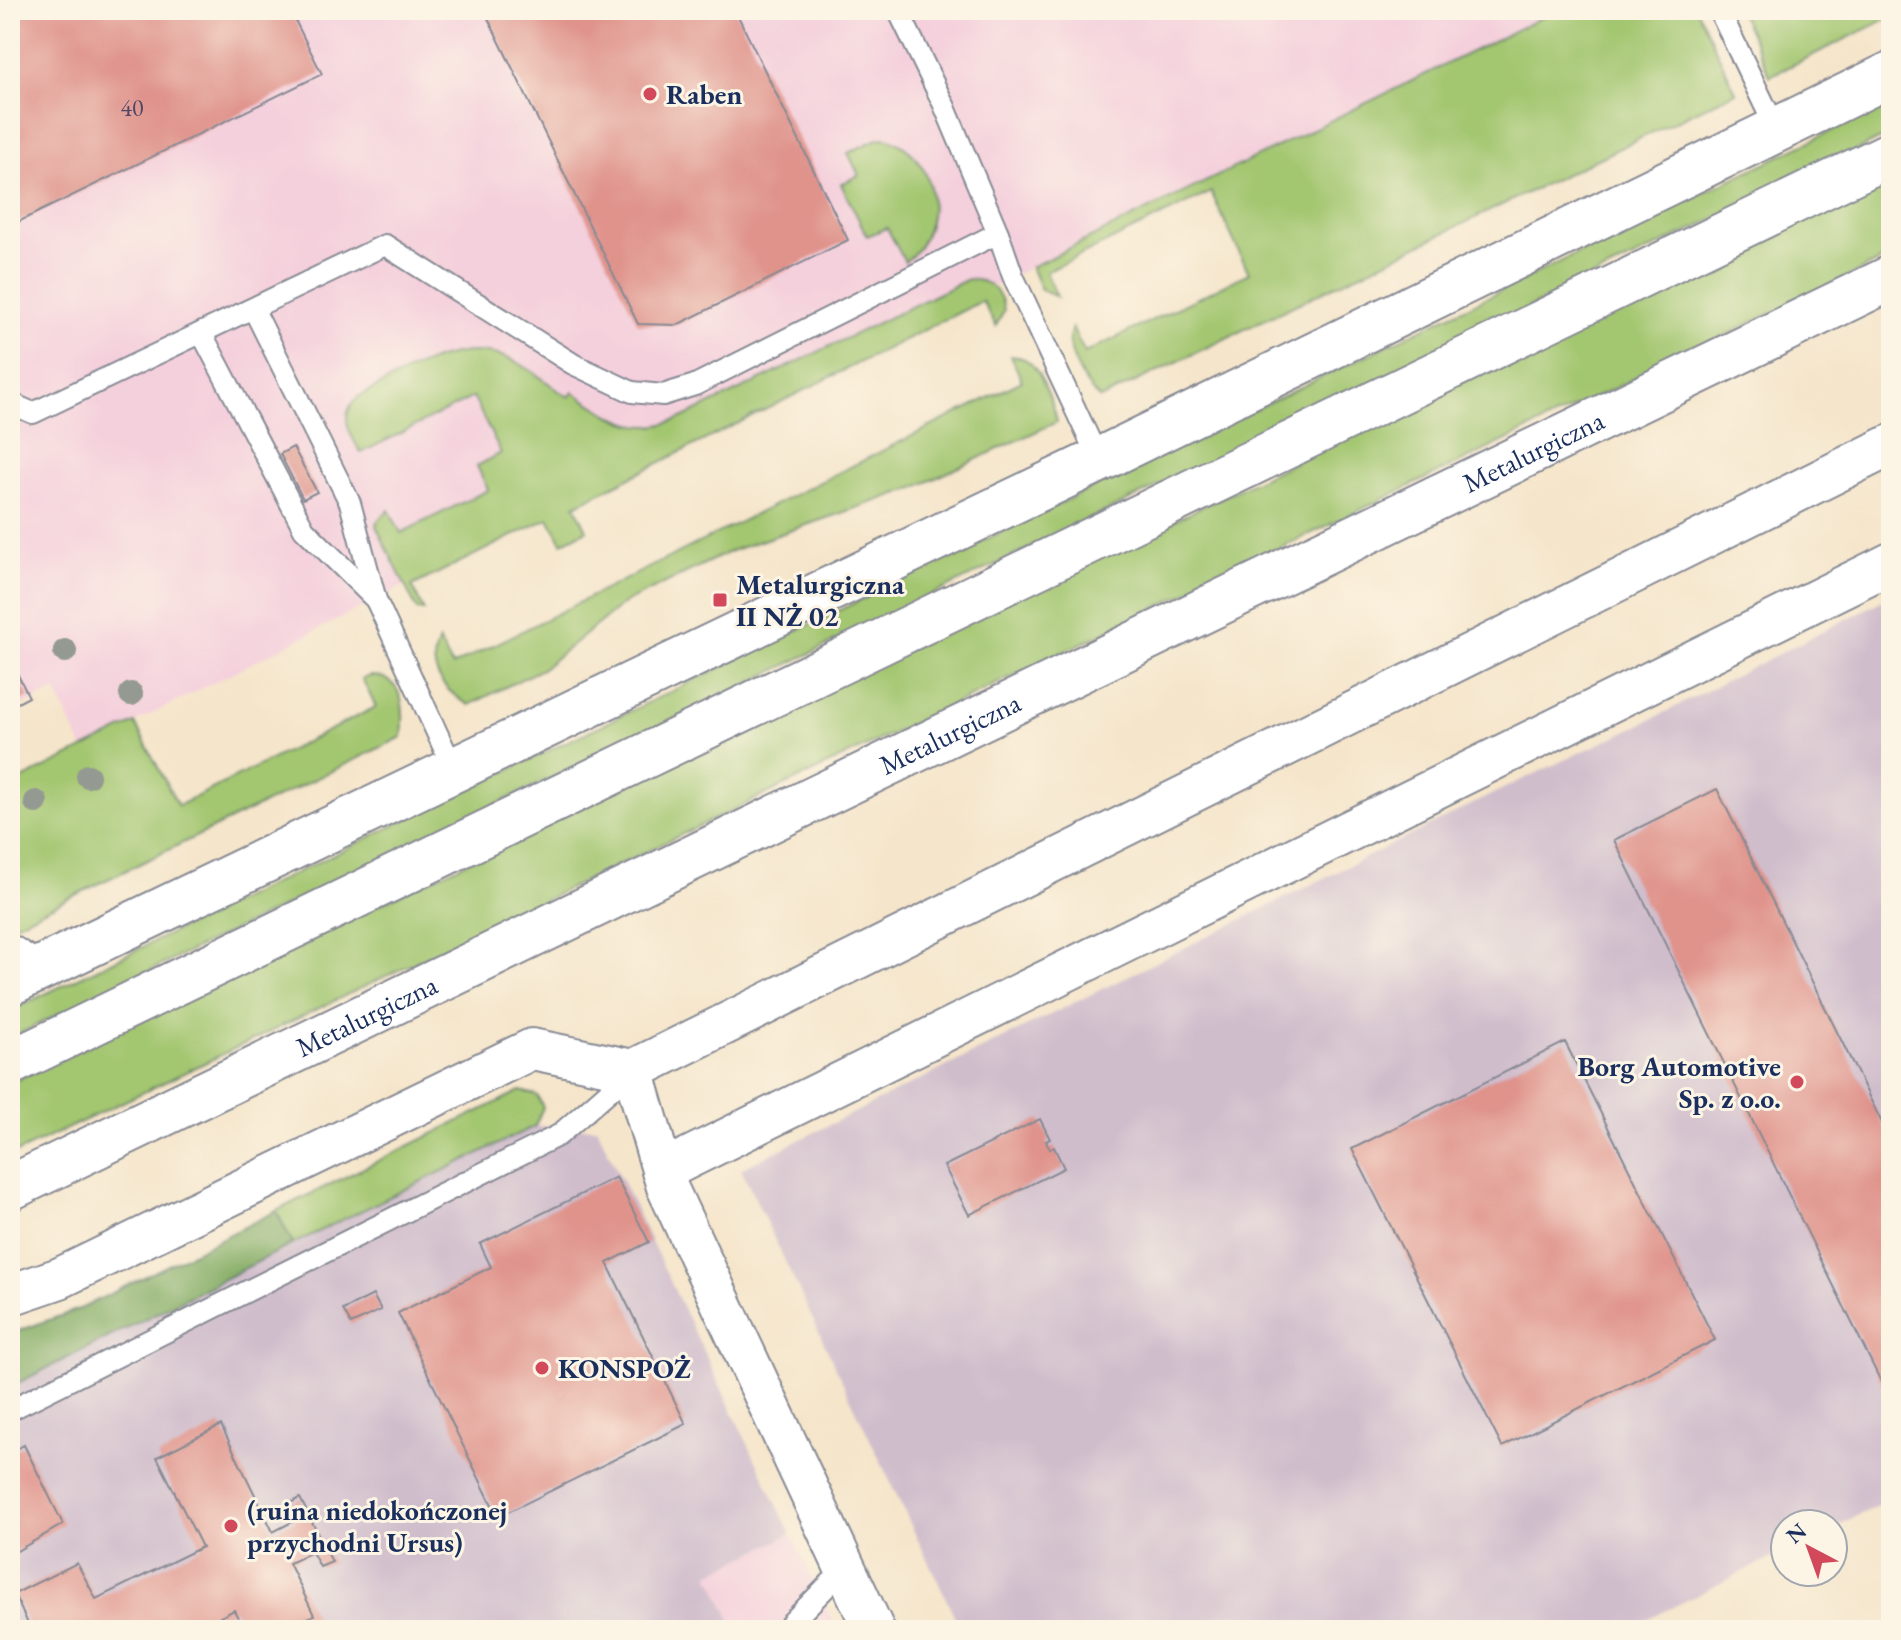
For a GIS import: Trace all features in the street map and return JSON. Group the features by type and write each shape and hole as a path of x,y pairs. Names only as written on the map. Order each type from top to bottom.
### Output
{"main road":[{"path":"28,975 1099,460 1891,74"},
{"path":"10,1063 1891,154"},
{"name":"Metalurgiczna","path":"10,1188 1891,278"}],"street":[{"path":"10,1295 60,1278 532,1049 633,1070 1891,445"},
{"path":"662,1171 1891,563"},
{"path":"633,1070 662,1171 674,1201 874,1630"}],"lane":[{"path":"898,10 944,105 1013,276 1099,460"},
{"path":"1719,10 1777,131"},
{"path":"10,403 33,413 385,245 573,364 632,392 663,395 695,385 998,233"},
{"path":"254,310 350,503 376,600 454,770"},
{"path":"202,334 304,529 376,600"},
{"path":"10,944 28,975"},
{"path":"10,1410 559,1135 633,1070"},
{"path":"794,1628 845,1568"}],"shaded area":[{"name":"Raben","path":"10,10 1556,10 1098,233 83,749 55,690 10,712"},
{"path":"1891,596 1891,1499 1849,1520 1849,1508 1769,1508 1769,1559 1627,1630 961,1630 741,1169 1513,784 1650,720"},
{"path":"535,1126 597,1128 791,1534 709,1574 736,1630 10,1630 10,1387"},
{"path":"791,1534 837,1630 736,1630 709,1574"}],"green space":[{"path":"1557,10 1697,10 1736,92 1100,399 1094,393 1073,356 1070,345 1072,328 1085,353 1249,273 1211,192 1046,272 1057,297 1041,290 1031,267"},
{"path":"1739,10 1891,10 1891,17 1770,76"},
{"path":"1891,102 1891,134 10,1038 10,1011"},
{"path":"886,138 904,147 917,159 931,194 927,231 918,248 905,262 887,228 867,236 841,184 859,175 848,153"},
{"path":"1891,174 1891,256 10,1156 10,1083"},
{"path":"968,279 988,284 1000,297 1004,311 996,326 982,301 575,505 587,530 562,543 549,518 412,586 424,611 417,610 376,526 378,520 389,510 401,533 488,490 477,466 501,453 473,397 361,453 347,417 358,397 431,361 470,352 490,353 517,362 562,393 569,397 573,392 613,417 652,426 684,417"},
{"path":"1011,356 1025,359 1038,373 1057,422 914,488 731,551 624,603 542,669 469,705 452,693 440,679 434,661 439,641 452,666 1022,381"},
{"path":"370,676 382,678 396,688 402,706 402,737 13,925 10,923 10,785 135,723 178,806 376,707 362,679"},
{"path":"520,1091 537,1095 543,1107 535,1126 293,1244 276,1211"},
{"path":"276,1211 293,1244 10,1387 10,1334 82,1308"}],"building":[{"path":"10,10 290,10 322,74 10,226"},
{"name":"Raben","path":"484,10 735,10 848,240 677,325 638,324"},
{"path":"293,447 317,492 303,499 280,454"},
{"path":"10,659 29,697 10,707"},
{"name":"Borg Automotive Sp. z o.o.","path":"1717,789 1891,1141 1891,1402 1614,840"},
{"path":"1565,1042 1715,1340 1502,1447 1352,1149"},
{"path":"1040,1119 1050,1139 1046,1141 1050,1149 1054,1147 1064,1168 969,1215 944,1166"},
{"name":"KONSPOŻ","path":"616,1177 649,1242 607,1263 686,1424 498,1517 398,1313 491,1267 480,1244"},
{"path":"373,1295 381,1310 351,1324 343,1310"},
{"name":"(ruina niedokończonej przychodni Ursus)","path":"221,1425 273,1532 296,1520 288,1504 300,1498 332,1562 320,1567 312,1552 289,1563 314,1615 308,1618 314,1630 244,1630 234,1610 195,1630 31,1630 14,1594 77,1563 96,1599 202,1547 157,1457"},
{"path":"24,1445 63,1524 10,1555 10,1453"}],"place":[{"name":"Raben","path":"650,94"},
{"name":"Metalurgiczna II NŻ 02","path":"720,600"},
{"name":"Borg Automotive Sp. z o.o.","path":"1797,1082"},
{"name":"KONSPOŻ","path":"542,1368"},
{"name":"(ruina niedokończonej przychodni Ursus)","path":"231,1526"}]}
